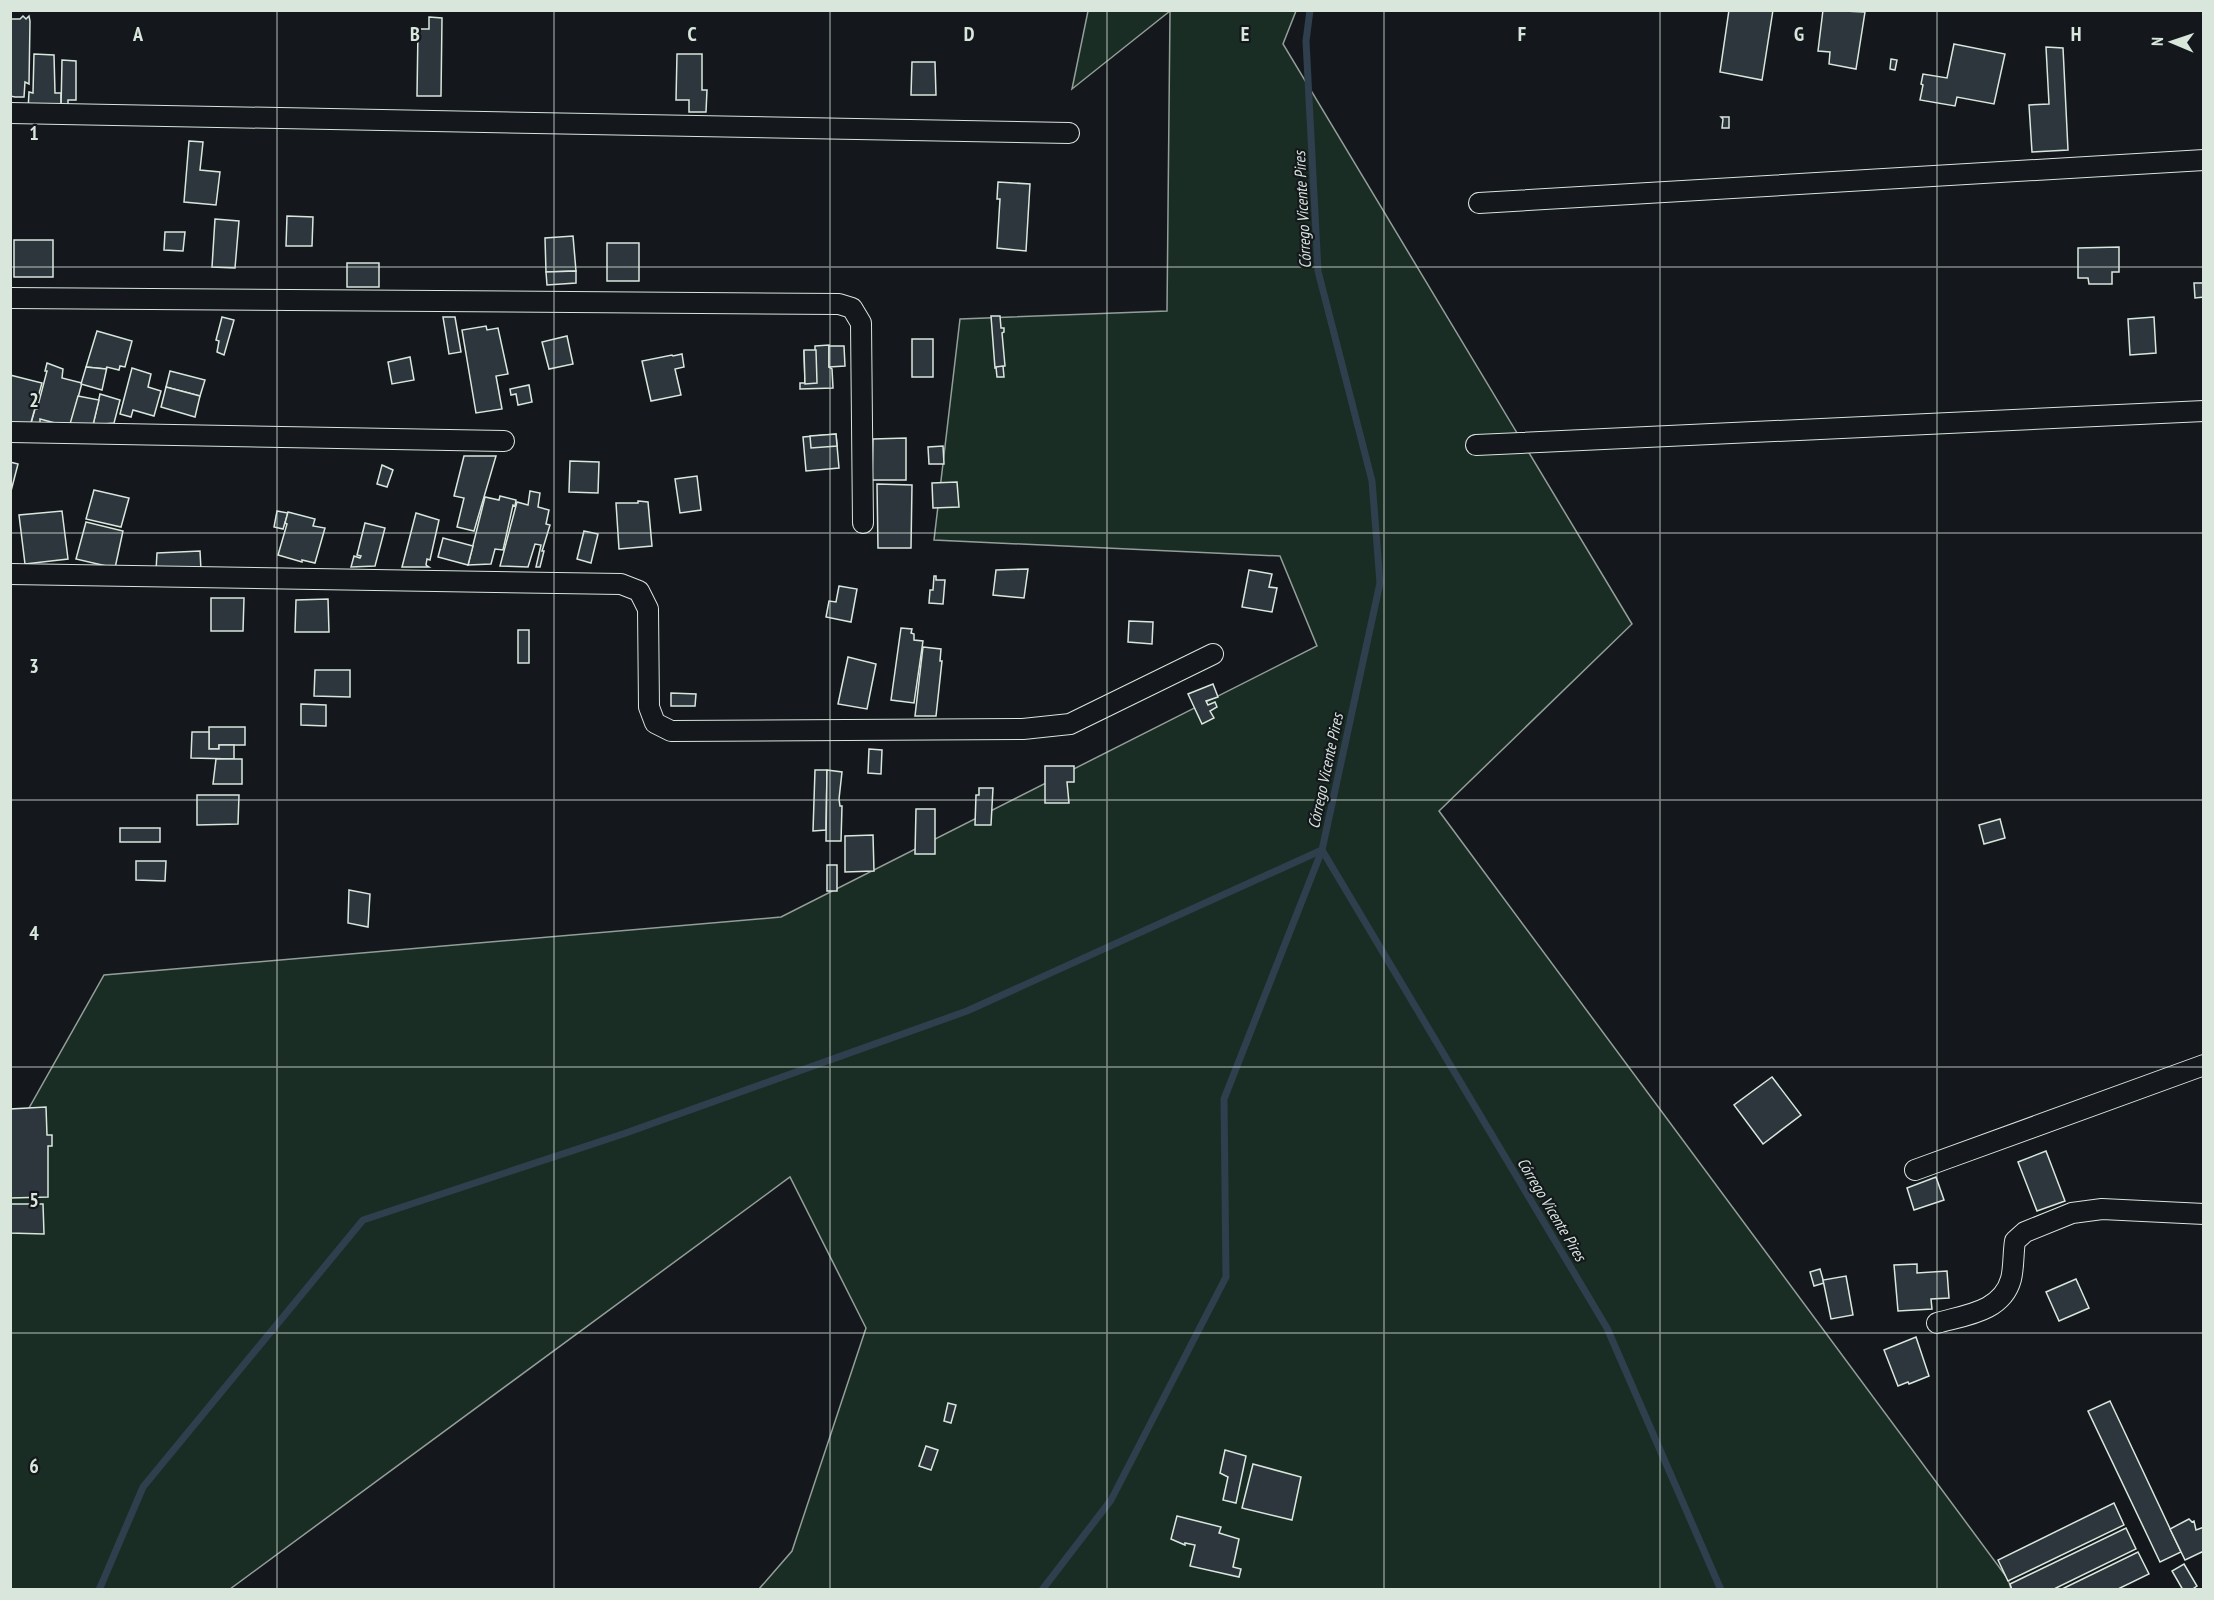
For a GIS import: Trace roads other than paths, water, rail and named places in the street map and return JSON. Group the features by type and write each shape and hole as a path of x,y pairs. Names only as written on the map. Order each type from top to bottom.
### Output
{"street":[{"path":"10,113 1069,133"},
{"path":"1479,203 2204,160"},
{"path":"10,298 839,304 852,308 861,323 863,523"},
{"path":"1476,445 2204,411"},
{"path":"10,432 504,441"},
{"path":"10,574 621,584 639,591 648,609 649,707 655,723 671,731 1023,729 1070,724 1213,654"},
{"path":"1915,1170 2204,1065"},
{"path":"1937,1323 1986,1309 2002,1299 2011,1279 2015,1241 2025,1232 2072,1213 2102,1209 2204,1214"}],"waterway":[{"name":"Córrego Vicente Pires","path":"1310,10 1306,41 1318,271 1372,481 1380,583 1322,850 1607,1328 1721,1590"},
{"path":"99,1590 143,1487 363,1220 623,1134 967,1011 1322,850"},
{"path":"1042,1590 1111,1500 1226,1277 1224,1099 1322,850"}]}
